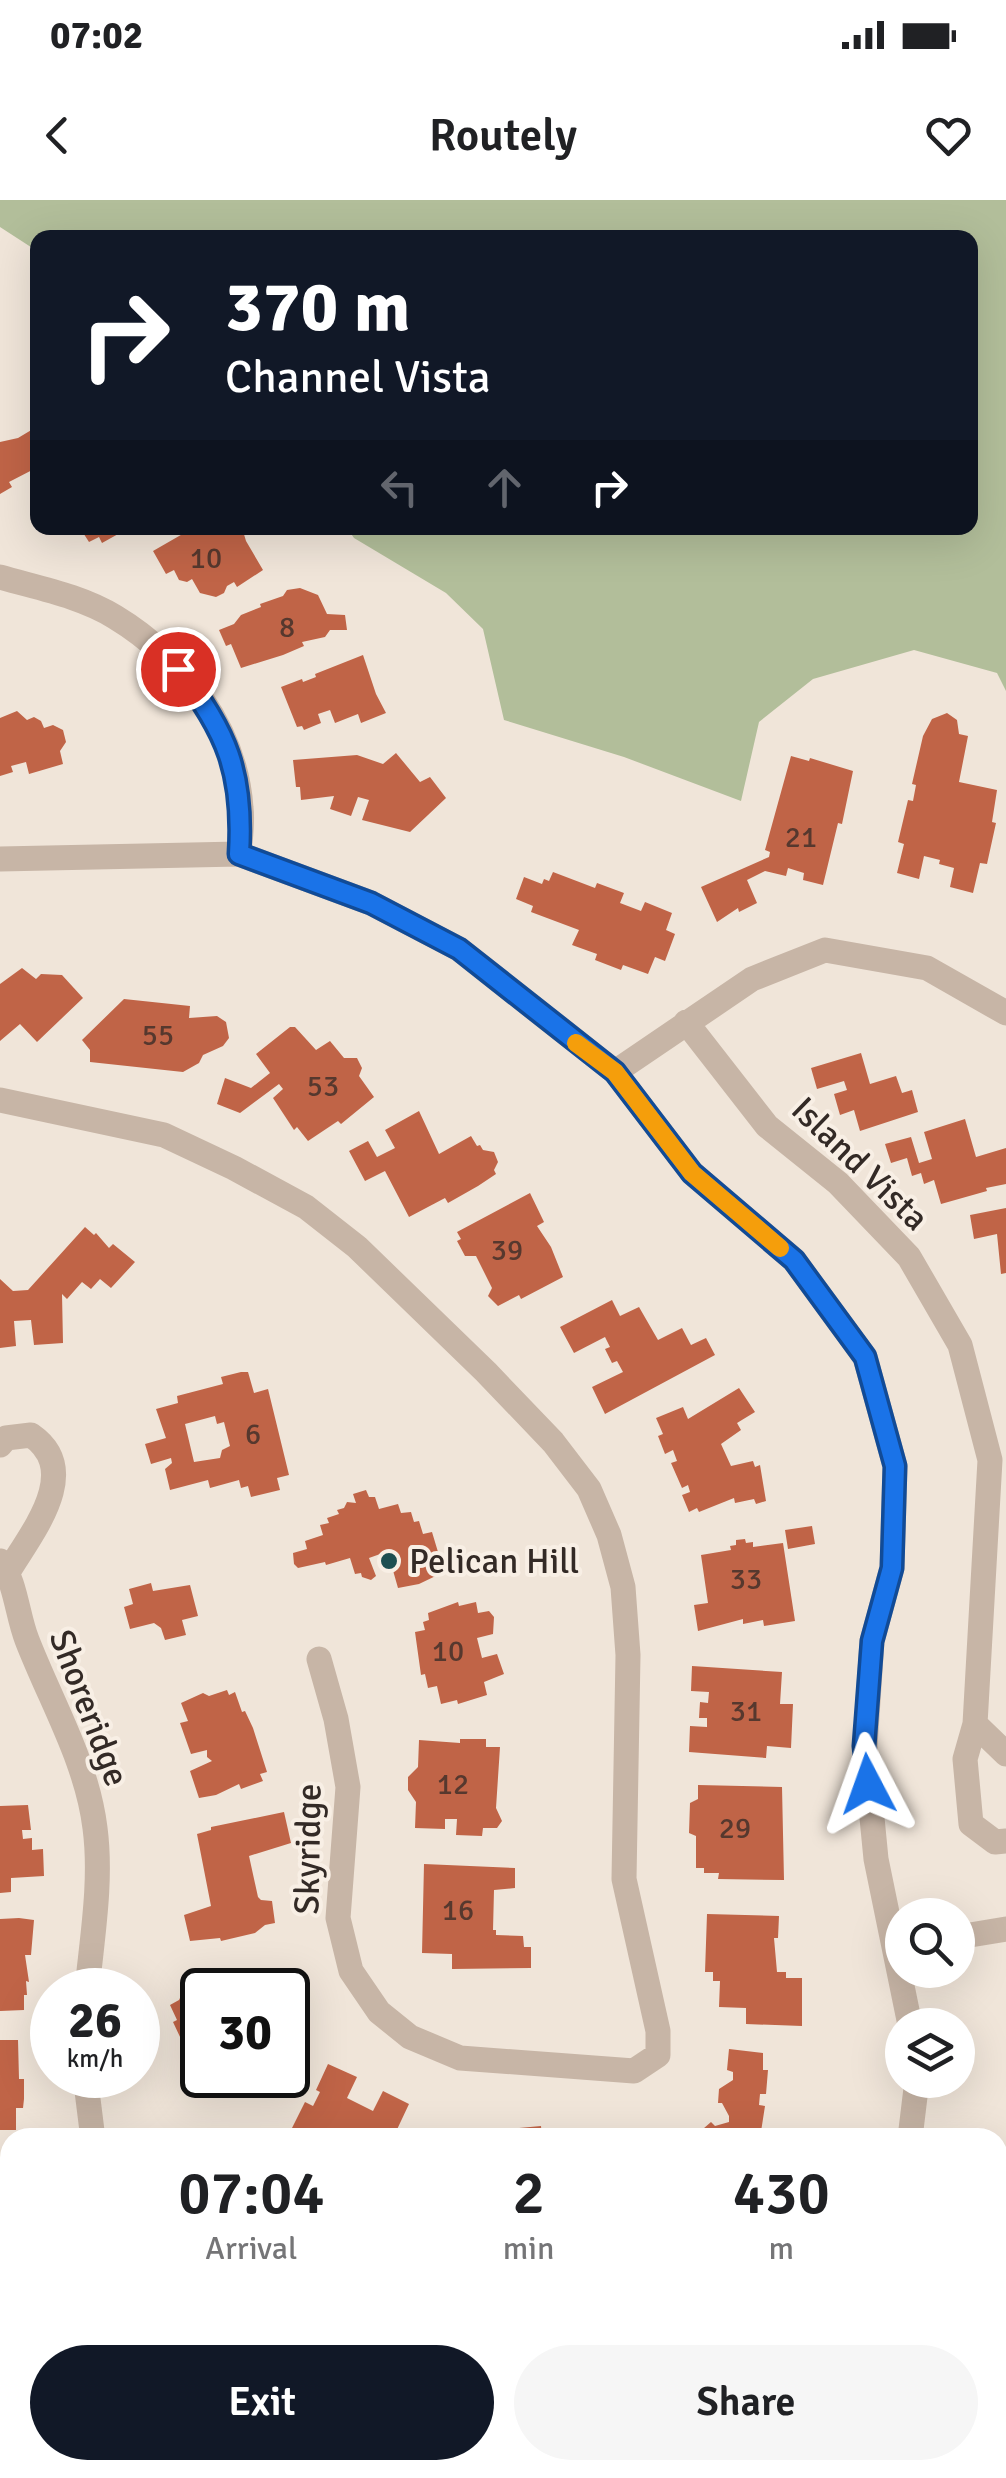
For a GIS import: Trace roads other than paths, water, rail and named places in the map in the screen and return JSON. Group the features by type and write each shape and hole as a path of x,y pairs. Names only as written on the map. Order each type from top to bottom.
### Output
{"street":[{"path":"0,577 69,597 114,616 178,669 206,704 224,739 242,810 239,854"},
{"path":"0,859 239,854 371,903 459,949 615,1072 692,1173 794,1260 865,1357 895,1466 892,1568 872,1641 864,1746 876,1858 886,1898"},
{"path":"615,1072 752,979 825,950 927,968 1006,1013"},
{"name":"Island Vista","path":"686,1022 767,1126 838,1182 909,1258 960,1345 990,1460 975,1724 966,1759 971,1824 995,1842 1006,1840"},
{"name":"Skyridge","path":"0,1100 164,1135 306,1207 357,1247 486,1372 553,1442 589,1489 610,1534 624,1586 628,1655 624,1880 658,2031 658,2055 634,2071 460,2058 410,2037 378,2012 350,1971 338,1918 348,1787 320,1659"},
{"name":"Shoreridge","path":"0,1445 6,1438 31,1435 47,1446 55,1474 54,1492 4,1566 17,1615 50,1699 78,1756 95,1828 96,1882 88,1968"},
{"path":"975,1724 1006,1754"},
{"path":"975,1934 1006,1929"},
{"path":"88,2098 92,2128"},
{"path":"911,2128 916,2098"}],"place":[{"name":"Pelican Hill","path":"389,1561"}]}
